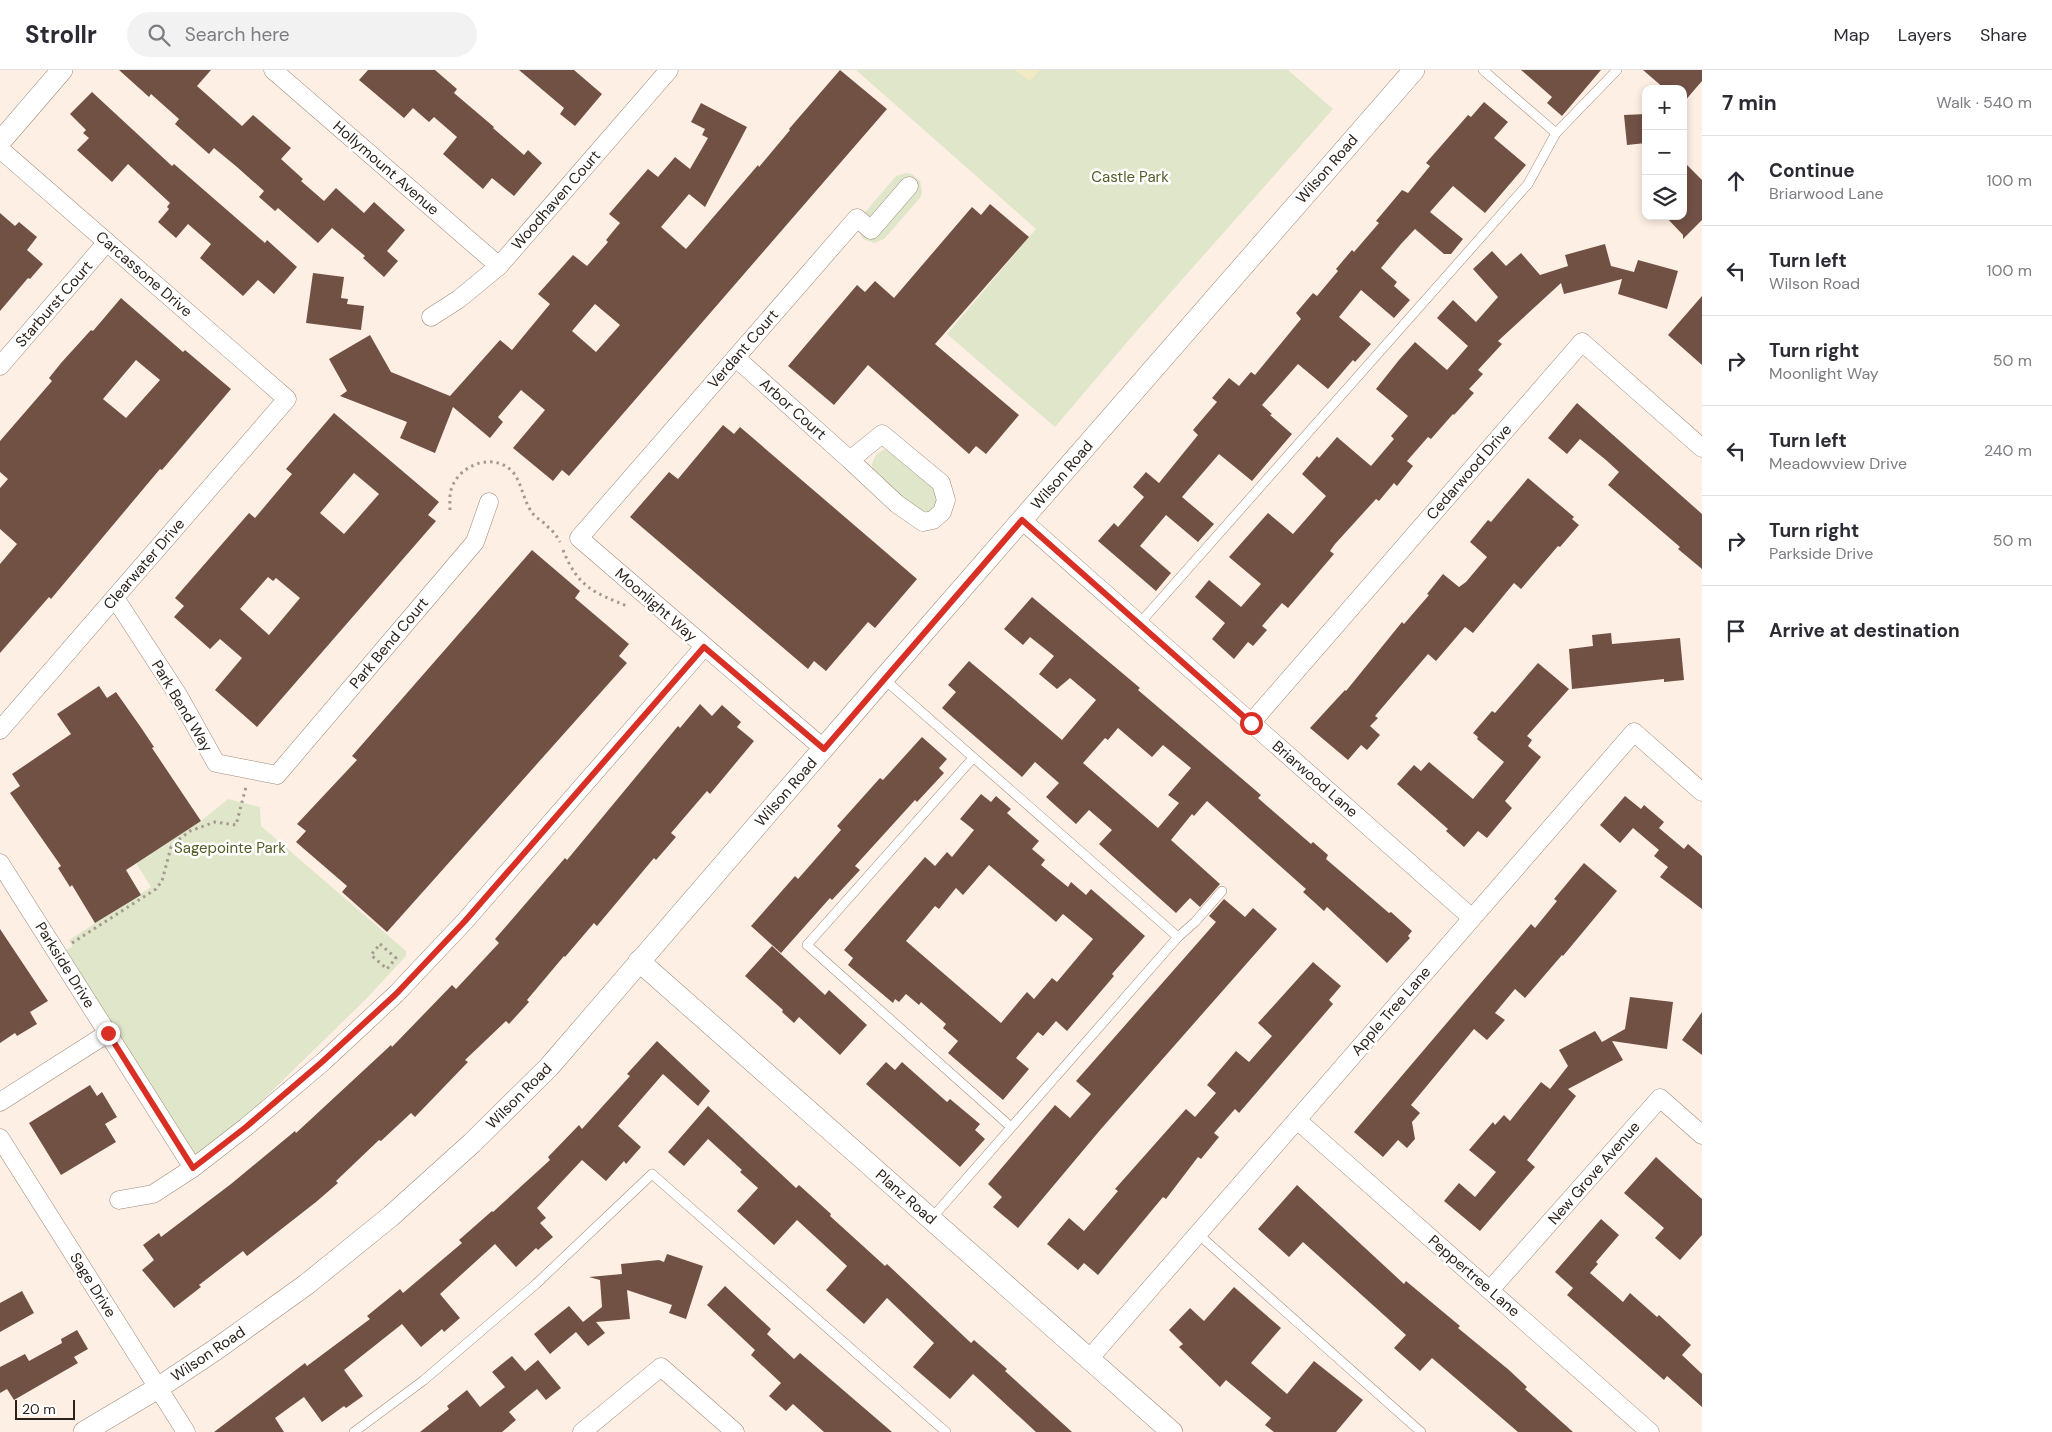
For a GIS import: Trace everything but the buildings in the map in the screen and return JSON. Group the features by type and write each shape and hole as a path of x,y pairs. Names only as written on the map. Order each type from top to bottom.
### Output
{"street":[{"path":"0,142 62,70"},
{"name":"Hollymount Avenue","path":"273,70 499,266"},
{"name":"Woodhaven Court","path":"431,317 459,299 499,266 669,70"},
{"name":"Wilson Road","path":"84,1432 158,1388 218,1348 307,1284 391,1216 472,1143 549,1067 884,678 1414,70"},
{"name":"Carcassone Drive","path":"0,149 287,399"},
{"name":"Verdant Court","path":"579,538 857,218 871,230 909,186"},
{"name":"Starburst Court","path":"0,366 107,242"},
{"name":"Cedarwood Drive","path":"1251,723 1582,342 1702,448"},
{"name":"Arbor Court","path":"736,358 896,504 923,522 933,520 942,512 946,500 941,483 882,434 850,460"},
{"name":"Clearwater Drive","path":"0,730 287,399"},
{"name":"Park Bend Court","path":"277,775 475,542 489,502"},
{"name":"Briarwood Lane","path":"1022,520 1472,918"},
{"name":"Moonlight Way","path":"579,538 824,749"},
{"name":"Park Bend Way","path":"115,598 178,695 216,763 277,775"},
{"path":"119,1200 153,1194 193,1168 246,1127 322,1062 396,994 465,921 704,647"},
{"name":"Apple Tree Lane","path":"1090,1359 1634,732 1702,792"},
{"name":"Parkside Drive","path":"0,863 193,1168"},
{"name":"Planz Road","path":"639,961 1172,1432"},
{"path":"0,1102 108,1033"},
{"name":"New Grove Avenue","path":"1490,1290 1660,1098 1702,1135"},
{"name":"Peppertree Lane","path":"1297,1120 1650,1432"},
{"name":"Sage Drive","path":"0,1138 186,1432"},
{"path":"582,1432 662,1367 735,1432"}],"lane":[{"path":"1483,70 1556,133"},
{"path":"1139,624 1528,184 1556,133 1617,70"},
{"path":"884,678 1178,936"},
{"path":"973,758 807,945 1010,1127"},
{"path":"931,1219 1178,936 1195,922 1222,891"},
{"path":"354,1432 424,1380 536,1284 652,1174 946,1432"},
{"path":"1198,1234 1422,1432"}],"path":[{"path":"57,952 156,889 162,881 171,847 184,835 215,822 236,825 242,807 248,770"},
{"path":"380,944 396,958 387,969 371,955 380,944"}],"green space":[{"name":"Castle Park","path":"856,70 1288,70 1333,109 1134,334 1055,427 947,334 1036,229"},
{"path":"906,173 912,174 920,181 922,192 920,198 884,239 874,243 863,239 858,229 861,217 896,176"},
{"path":"886,449 892,450 940,489 944,505 922,516 873,473 872,465 874,458"},
{"name":"Sagepointe Park","path":"228,799 260,807 261,826 406,951 406,956 367,998 193,1168 58,955 73,946 69,940 151,887 136,863 201,821"}],"sand":[{"path":"1015,70 1040,70 1030,81"}],"route":[{"path":"108,1033 193,1168 246,1127 322,1062 396,994 465,921 704,647 824,749 1022,520 1251,723"}]}
